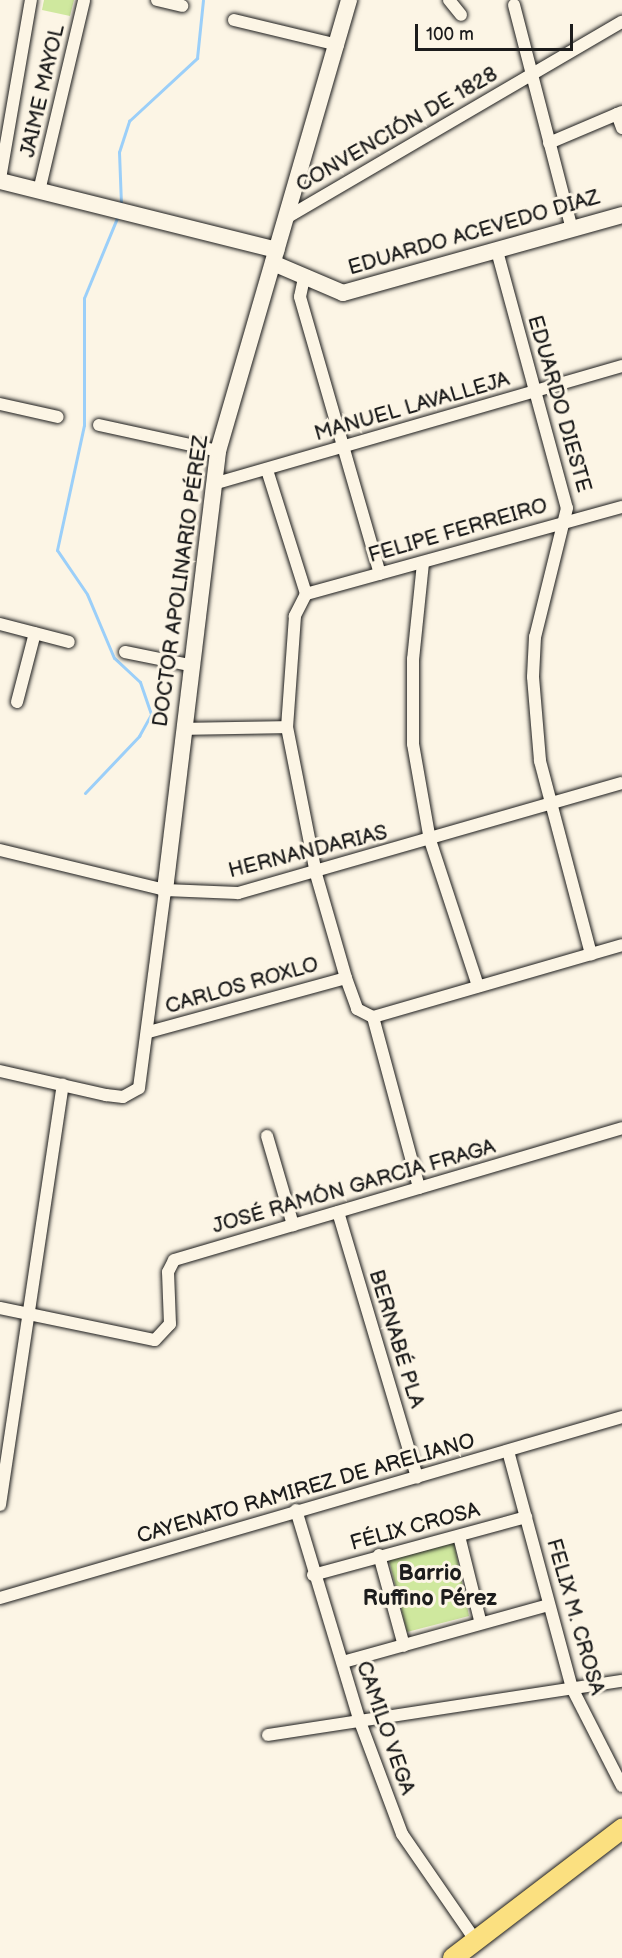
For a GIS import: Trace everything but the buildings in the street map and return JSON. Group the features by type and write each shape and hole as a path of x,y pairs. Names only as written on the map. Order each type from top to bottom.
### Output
{"main road":[{"path":"453,1958 622,1829"}],"street":[{"path":"0,180 31,0"},
{"name":"JAIME MAYOL","path":"39,191 84,0"},
{"path":"157,0 182,6"},
{"name":"DOCTOR APOLINARIO PÉREZ","path":"63,1085 123,1096 139,1088 143,1075 189,665 218,451 338,45 348,0"},
{"path":"449,0 461,15"},
{"path":"514,5 572,229"},
{"path":"234,20 338,45"},
{"name":"CONVENCIÓN DE 1828","path":"286,218 622,22"},
{"path":"549,143 620,113 622,128"},
{"name":"EDUARDO ACEVEDO DIAZ","path":"0,180 275,256 304,278 343,293 622,215"},
{"name":"EDUARDO DIESTE","path":"497,251 533,392 567,508 566,520 535,637 536,721 550,804 591,954"},
{"path":"304,278 300,297 380,574"},
{"name":"MANUEL LAVALLEJA","path":"213,484 622,366"},
{"path":"0,404 58,417"},
{"path":"99,425 218,451"},
{"path":"267,470 306,594 295,616 287,727 316,874 357,1009 373,1017 622,945"},
{"name":"FELIPE FERREIRO","path":"306,594 423,563 566,520 622,507"},
{"path":"423,563 413,659 413,744 430,840 478,986"},
{"path":"0,624 69,642"},
{"path":"17,702 35,633"},
{"path":"125,652 189,665"},
{"path":"183,729 287,727"},
{"name":"HERNANDARIAS","path":"0,850 165,890 238,893 316,874 622,783"},
{"name":"CARLOS ROXLO","path":"149,1032 346,978"},
{"path":"373,1017 419,1188"},
{"path":"0,1071 63,1085 26,1314 4,1432 0,1505"},
{"name":"JOSÉ RAMÓN GARCIA FRAGA","path":"26,1314 145,1339 163,1337 170,1324 168,1272 174,1260 622,1128"},
{"path":"267,1136 293,1225"},
{"name":"BERNABÉ PLA","path":"338,1212 417,1477"},
{"path":"0,1308 26,1314"},
{"name":"CAYENATO RAMIREZ DE ARELIANO","path":"0,1598 622,1417"},
{"name":"FELIX M. CROSA","path":"508,1451 572,1688 622,1786"},
{"name":"CAMILO VEGA","path":"296,1510 313,1575 343,1662 359,1719 402,1834 475,1940"},
{"name":"FÉLIX CROSA","path":"313,1575 526,1517"},
{"path":"459,1536 480,1620"},
{"path":"379,1556 404,1646"},
{"path":"343,1662 404,1646 480,1620 548,1605"},
{"path":"268,1735 359,1719 622,1681"}],"green space":[{"path":"44,0 74,0 70,16 42,10"},
{"path":"454,1543 469,1616 407,1632 389,1560"}],"waterway":[{"path":"121,204 119,152 129,121 197,58 203,0"},
{"path":"85,793 139,736 151,714 140,682 114,658 87,594 57,550 84,425 84,298 117,218"}],"district":[{"name":"Barrio Ruffino Pérez","path":"430,1586"}]}
